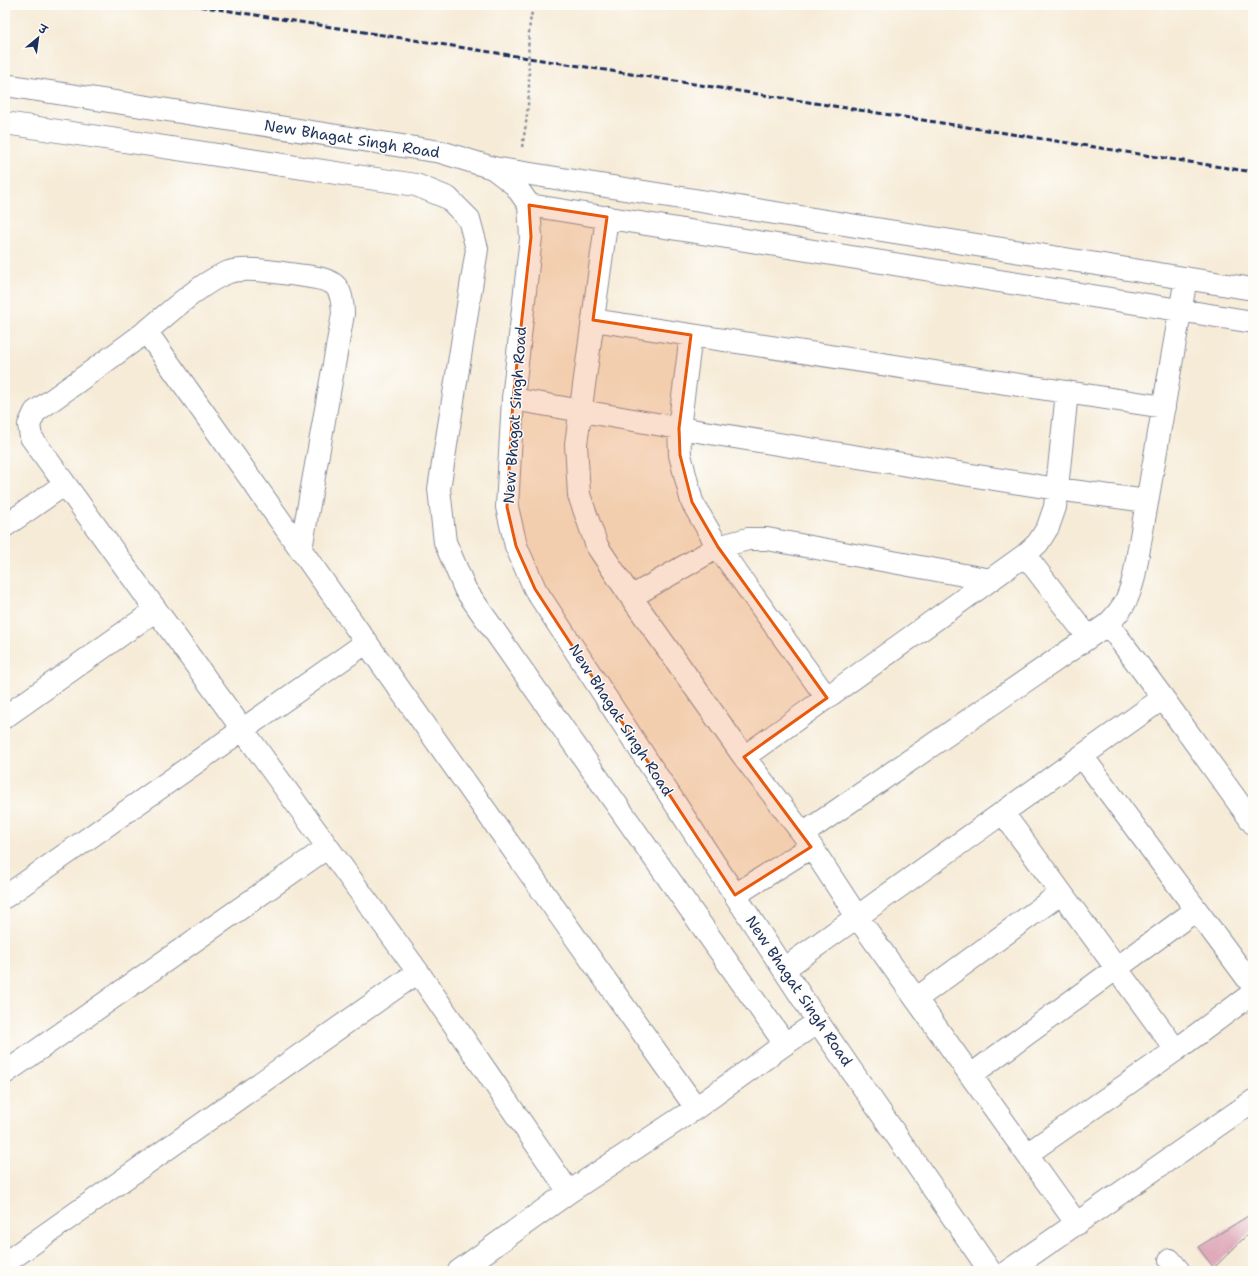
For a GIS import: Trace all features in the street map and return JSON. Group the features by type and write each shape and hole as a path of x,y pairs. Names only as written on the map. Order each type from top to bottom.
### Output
{"street":[{"name":"New Bhagat Singh Road","path":"5,85 441,152 494,168 515,184 529,205 531,237 514,399 507,507 516,546 535,589 818,1022 990,1271"},
{"path":"5,123 416,185 448,198 469,219 477,249 439,489 445,542 466,588 785,1044"},
{"path":"494,168 1253,289"},
{"path":"529,205 1253,322"},
{"path":"607,218 576,444 579,495 597,546 744,758 807,841 858,918 1077,1224"},
{"path":"302,549 343,314 343,298 337,287 324,279 254,270 230,272 208,283 146,331 35,412 29,425 32,437 418,972 569,1192"},
{"path":"735,895 807,841 1108,624 1120,611 1129,596 1134,577 1186,278"},
{"path":"593,320 1164,407"},
{"path":"146,331 302,549 696,1108"},
{"path":"691,335 679,428 680,455 692,502 718,547 827,698"},
{"path":"744,758 991,580 1025,555 1038,543 1048,527 1055,507 1067,392"},
{"path":"514,399 581,412 1057,489 1147,501"},
{"path":"5,526 65,484"},
{"path":"631,597 718,547 748,539 767,539 991,580"},
{"path":"1025,555 1088,637"},
{"path":"5,717 156,610"},
{"path":"1108,624 1253,823"},
{"path":"5,897 367,642"},
{"path":"784,969 858,918 1163,698"},
{"path":"1082,756 1253,986"},
{"path":"1003,813 1176,1050"},
{"path":"5,1073 328,847"},
{"path":"916,999 1062,893"},
{"path":"971,1075 1196,910"},
{"path":"5,1263 418,972"},
{"path":"1028,1154 1176,1050 1253,993"},
{"path":"459,1271 569,1192 696,1108 818,1022"},
{"path":"1008,1271 1253,1101"}],"path":[{"path":"517,171 528,108 529,35 531,15 534,5"}],"highlighted area":[{"path":"529,205 607,217 593,320 691,335 679,428 680,455 692,502 718,547 827,698 744,757 811,847 735,895 535,589 516,546 507,507 513,399 531,237"}],"building":[{"path":"1248,1216 1253,1222 1253,1229 1214,1268 1198,1247"}],"railway":[{"path":"192,5 1253,172"}]}
